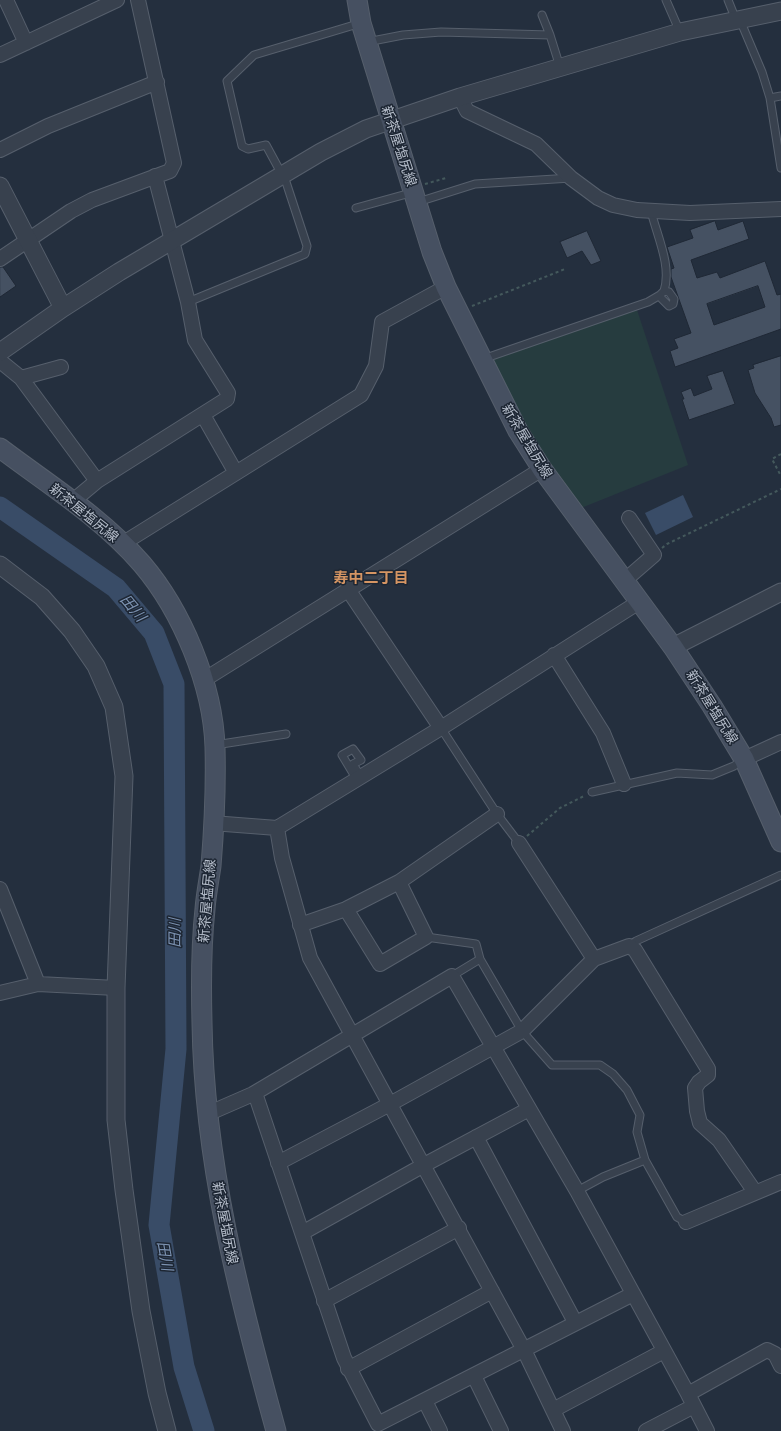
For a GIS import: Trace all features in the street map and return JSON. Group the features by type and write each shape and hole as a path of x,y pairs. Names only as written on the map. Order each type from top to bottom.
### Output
{"main road":[{"name":"新茶屋塩尻線","path":"357,0 361,23 432,252 458,312 518,431 542,469 673,647 712,706 744,759 781,842"},
{"name":"新茶屋塩尻線","path":"0,448 98,520 143,566 166,598 193,652 203,679 215,745 210,866 204,916 202,1023 207,1113 227,1239 245,1319 276,1431"}],"street":[{"path":"6,0 26,43"},
{"path":"0,55 117,0"},
{"path":"0,259 71,211 92,200 170,171 174,163 138,0"},
{"path":"0,352 62,308 321,152 366,129 460,97 680,32 781,10"},
{"path":"0,150 48,126 157,82"},
{"path":"460,97 468,111 536,144 571,178 598,198 613,205 651,211 690,213 781,210"},
{"path":"73,501 97,481 227,399 228,393 195,340 188,302 155,176"},
{"path":"0,186 62,308"},
{"path":"122,544 361,395 376,366 382,322 446,287"},
{"path":"0,361 22,378 97,481"},
{"path":"22,378 61,367"},
{"path":"203,415 236,473"},
{"path":"210,676 542,469"},
{"path":"624,581 654,555 629,518"},
{"path":"0,565 42,597 72,631 96,666 114,707 124,776 116,988 116,1120 141,1311 157,1393 167,1431"},
{"path":"350,590 441,728"},
{"path":"673,647 781,592"},
{"path":"212,823 277,828 441,728 639,602"},
{"path":"554,655 603,733 624,784"},
{"path":"744,759 781,742"},
{"path":"300,925 346,909 398,882 496,814"},
{"path":"277,828 282,858 310,958 524,1350 563,1431"},
{"path":"519,843 594,959"},
{"path":"346,909 380,964 426,936 398,882"},
{"path":"0,889 38,984"},
{"path":"278,1163 390,1104 522,1031 594,959 629,946 635,950 708,1069 708,1075 696,1088 697,1111 700,1123 719,1140 755,1192"},
{"path":"207,1113 255,1093 452,976 577,1191 707,1431"},
{"path":"0,993 38,984 116,988"},
{"path":"255,1093 324,1301 348,1368 378,1424 474,1376 575,1322 633,1294"},
{"path":"302,1233 529,1109"},
{"path":"476,1137 575,1322"},
{"path":"686,1222 781,1182"},
{"path":"324,1301 458,1228"},
{"path":"348,1368 492,1291"},
{"path":"646,1431 767,1350 775,1354 781,1366"},
{"path":"553,1410 664,1351"},
{"path":"474,1376 501,1431"},
{"path":"425,1401 440,1431"}],"lane":[{"path":"666,0 680,32"},
{"path":"728,0 762,72 770,98 781,168"},
{"path":"542,15 550,34 560,67"},
{"path":"188,302 305,254 307,246 283,175 266,145 248,149 242,146 227,81 254,55 361,23"},
{"path":"367,42 403,35 441,32 550,34"},
{"path":"770,98 781,96"},
{"path":"356,208 414,194 474,184 571,178"},
{"path":"483,359 648,302 662,293 666,284 667,270 651,211"},
{"path":"441,728 496,814 519,843"},
{"path":"215,745 286,734"},
{"path":"592,792 677,773 712,775 734,766 744,759"},
{"path":"629,946 636,941 781,875"},
{"path":"426,936 476,944 480,959 522,1031 552,1065 600,1065 613,1074 627,1090 640,1115 638,1132 645,1160 677,1218 686,1222"},
{"path":"452,976 480,959"},
{"path":"577,1191 603,1177 645,1160"}],"path":[{"path":"414,194 446,178"},
{"path":"458,312 565,270"},
{"path":"781,454 772,459 781,476"},
{"path":"654,555 667,544 781,489"},
{"path":"519,843 560,808 592,792"}],"green space":[{"path":"637,310 688,465 576,510 530,441 493,366 495,359"}],"water":[{"path":"683,495 693,517 656,535 645,513"}],"building":[{"path":"715,221 718,230 743,221 749,239 691,260 697,278 717,272 720,278 765,261 777,295 781,294 781,329 675,367 670,351 678,348 674,339 691,333 671,277 671,269 674,268 667,247 693,238 690,230","holes":["758,286 765,307 714,325 707,304"]},
{"path":"587,231 601,261 591,265 582,251 567,258 560,242"},
{"path":"0,267 3,267 16,286 0,297"},
{"path":"781,356 781,425 774,427 771,418 755,393 748,370 754,368 753,365"},
{"path":"723,371 735,404 689,420 681,392 691,388 694,396 712,389 707,376"}],"waterway":[{"name":"田川","path":"0,507 116,588 154,633 174,684 176,1049 159,1225 184,1367 204,1431"}],"district":[{"name":"寿中二丁目","path":"371,578"}]}
